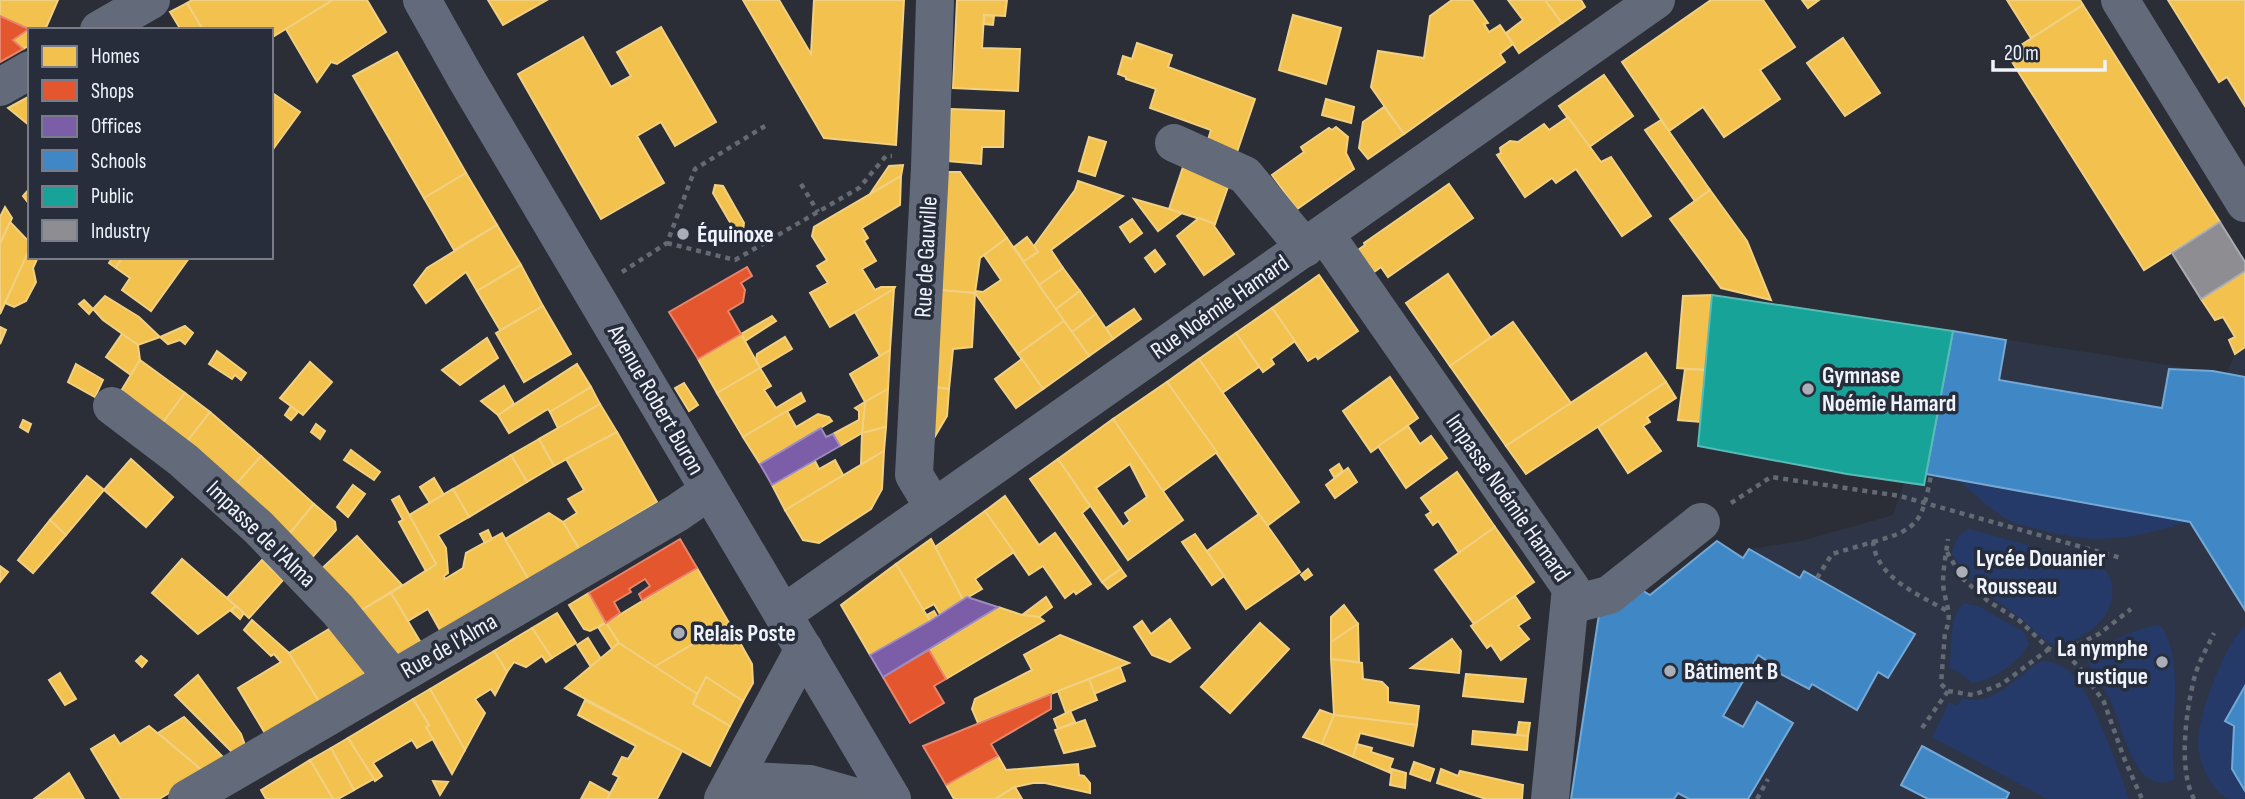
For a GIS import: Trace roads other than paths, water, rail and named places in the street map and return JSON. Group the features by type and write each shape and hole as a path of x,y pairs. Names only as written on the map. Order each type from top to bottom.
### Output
{"main road":[{"name":"Avenue Robert Buron","path":"422,0 892,799"}],"street":[{"path":"102,28 151,0"},
{"name":"Rue de Gauville","path":"934,508 914,475 935,0"},
{"name":"Rue Noémie Hamard","path":"783,614 1656,0"},
{"path":"2120,0 2245,203"},
{"path":"0,87 28,71"},
{"name":"Impasse Noémie Hamard","path":"1174,143 1245,175 1315,241 1571,588 1550,799"},
{"name":"Impasse de l'Alma","path":"112,406 183,460 258,527 338,610 393,678"},
{"name":"Rue de l'Alma","path":"187,799 677,513 709,491"},
{"path":"1570,605 1609,595 1701,522"},
{"path":"729,789 804,649"},
{"path":"729,789 810,783 863,799"}],"place":[{"name":"Équinoxe","path":"683,234"},
{"name":"Gymnase Noémie Hamard","path":"1808,389"},
{"name":"Lycée Douanier Rousseau","path":"1962,572"},
{"name":"Relais Poste","path":"679,633"},
{"name":"La nymphe rustique","path":"2162,662"},
{"name":"Bâtiment B","path":"1670,671"}]}
